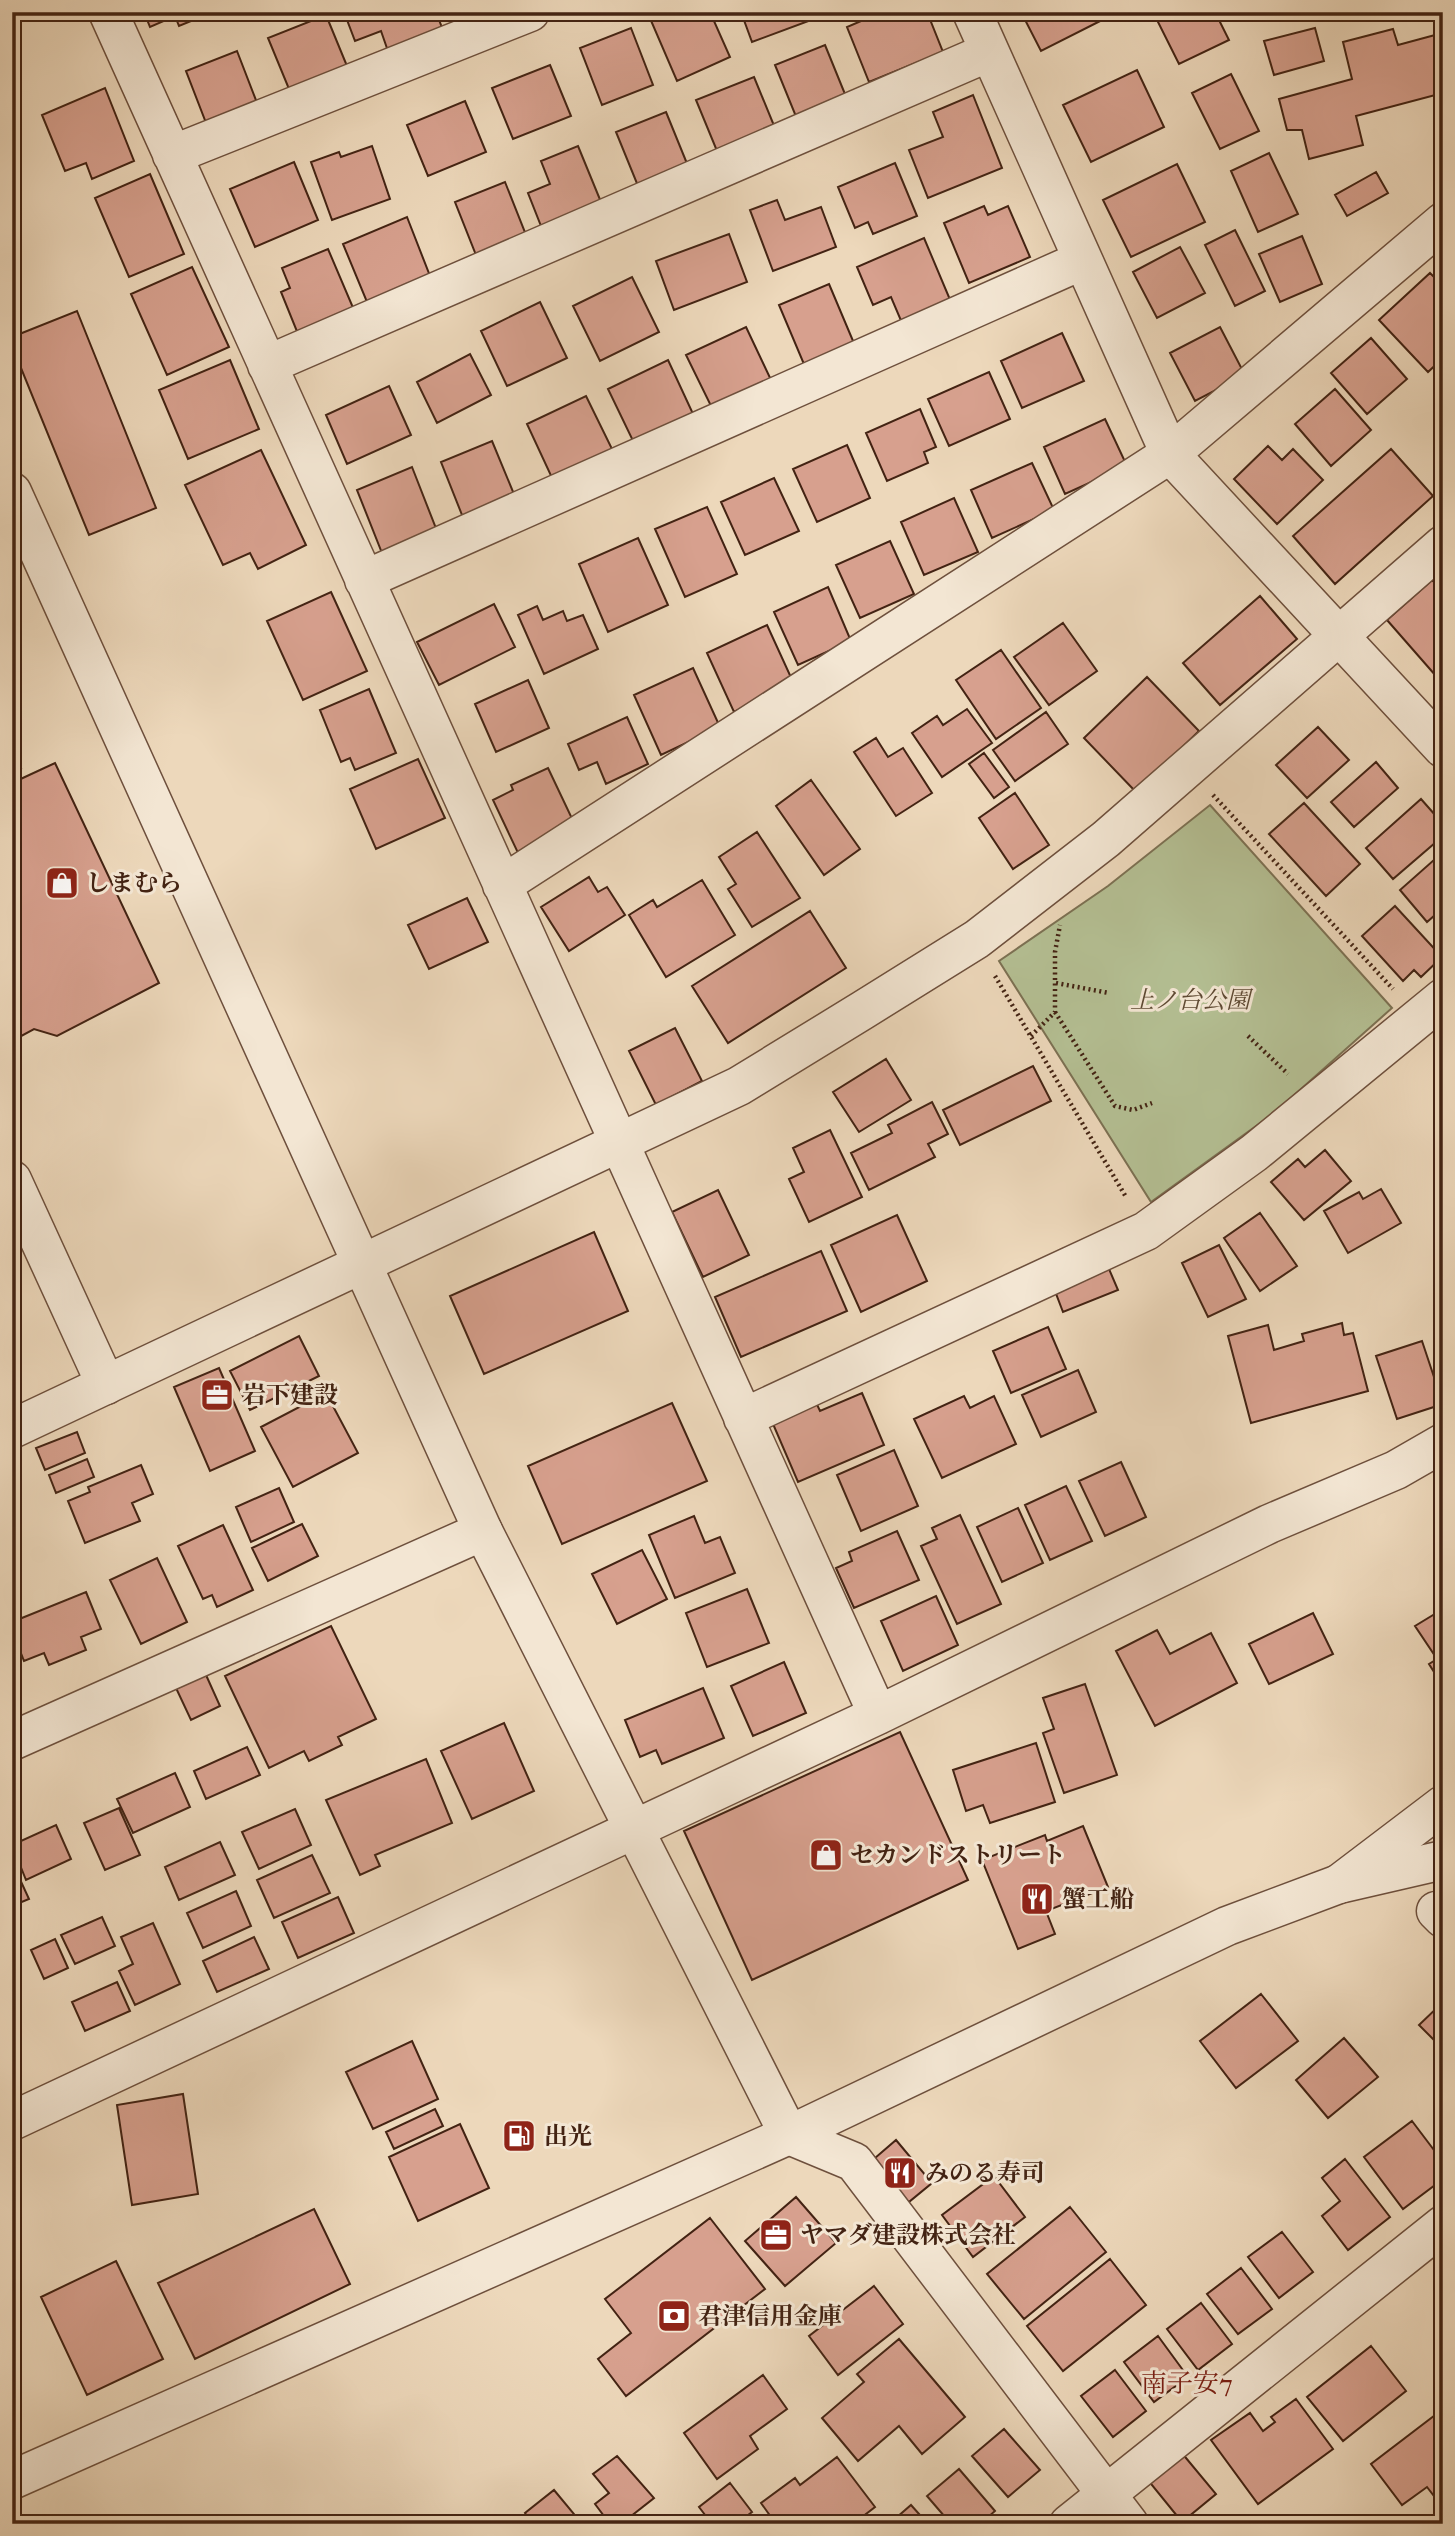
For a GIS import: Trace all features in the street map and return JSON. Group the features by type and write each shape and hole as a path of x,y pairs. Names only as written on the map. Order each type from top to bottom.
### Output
{"street":[{"path":"108,12 878,1715"},
{"path":"172,155 530,12"},
{"path":"972,12 1170,454 1443,748"},
{"path":"267,365 989,52"},
{"path":"502,885 1170,454 1443,222"},
{"path":"364,580 1083,260"},
{"path":"12,492 483,1531 789,2135 854,2162 1117,2509"},
{"path":"12,1429 619,1145 739,1086 976,939 1106,839 1443,545"},
{"path":"743,1419 1146,1230 1254,1153 1431,1008"},
{"path":"12,1180 106,1385"},
{"path":"12,2121 878,1715 1269,1524 1396,1470 1443,1443"},
{"path":"12,1741 483,1531"},
{"path":"1339,1884 1443,1805"},
{"path":"12,2480 789,2135 1227,1926 1339,1884 1443,1860"},
{"path":"1069,2524 1117,2509 1443,2225"}],"path":[{"path":"1205,788 1431,1008"},
{"path":"1060,924 1055,952 1055,1012 1115,1106 1133,1110 1152,1103"},
{"path":"992,970 1146,1230"},
{"path":"1056,982 1109,993"},
{"path":"1031,1036 1055,1012"},
{"path":"1248,1036 1279,1065"}],"green space":[{"name":"上ノ台公園","path":"1210,805 1392,1008 1274,1113 1151,1202 999,961 1108,886"}],"building":[{"path":"144,12 213,12 179,26 175,16 150,27"},
{"path":"344,12 436,12 444,33 389,54 381,31 355,41"},
{"path":"657,12 710,12 730,57 677,81 649,16"},
{"path":"741,12 830,12 830,13 752,42"},
{"path":"882,12 927,12 943,52 869,82 847,27"},
{"path":"1021,12 1118,12 1041,51"},
{"path":"1169,12 1215,12 1229,40 1179,64 1156,18"},
{"path":"326,15 347,66 289,89 268,38"},
{"path":"631,28 653,85 602,105 580,48"},
{"path":"1315,28 1324,61 1274,75 1264,41"},
{"path":"1393,29 1398,45 1435,35 1443,66 1443,93 1356,116 1363,145 1309,159 1302,130 1287,130 1279,99 1352,79 1343,42"},
{"path":"825,45 847,99 797,119 775,65"},
{"path":"237,51 259,108 208,128 186,71"},
{"path":"550,65 571,116 513,139 492,88"},
{"path":"1137,70 1164,127 1091,162 1063,105"},
{"path":"1231,74 1259,131 1220,149 1192,93"},
{"path":"754,77 775,128 717,151 696,100"},
{"path":"105,88 134,161 92,179 86,163 65,171 42,115"},
{"path":"973,95 1002,168 928,198 909,150 943,137 933,112"},
{"path":"465,101 486,152 428,176 407,125"},
{"path":"666,112 688,166 638,186 616,132"},
{"path":"372,146 390,199 332,220 311,162 339,152 341,157"},
{"path":"578,146 601,202 541,226 528,193 550,184 541,161"},
{"path":"1269,153 1298,214 1258,232 1231,171"},
{"path":"294,162 318,220 255,247 230,189"},
{"path":"895,163 917,216 873,234 868,222 855,228 838,187"},
{"path":"1177,164 1205,222 1131,257 1103,200"},
{"path":"1376,172 1388,193 1347,216 1335,195"},
{"path":"150,174 184,254 129,277 95,198"},
{"path":"505,182 526,235 476,255 455,202"},
{"path":"777,200 785,220 821,207 836,247 773,271 750,210"},
{"path":"984,206 988,215 1008,206 1030,257 969,283 944,223"},
{"path":"407,217 430,276 367,302 343,244"},
{"path":"1235,230 1265,291 1235,306 1205,245"},
{"path":"729,234 747,282 674,310 656,261"},
{"path":"1302,236 1322,284 1280,302 1259,254"},
{"path":"924,238 951,302 902,323 891,297 873,305 857,267"},
{"path":"1180,247 1205,293 1157,318 1133,272"},
{"path":"328,249 354,310 298,334 281,292 290,288 282,268"},
{"path":"192,267 229,347 167,375 131,294"},
{"path":"1430,273 1443,286 1443,358 1428,372 1379,320"},
{"path":"632,277 659,332 600,361 573,306"},
{"path":"829,284 856,348 806,369 779,305"},
{"path":"540,302 567,358 507,386 481,331"},
{"path":"77,311 156,508 89,535 12,346 12,337"},
{"path":"746,327 772,382 713,410 686,355"},
{"path":"1220,327 1245,375 1195,401 1170,353"},
{"path":"1062,333 1084,381 1022,408 1001,361"},
{"path":"1371,338 1407,379 1367,414 1331,373"},
{"path":"470,354 491,395 437,423 417,382"},
{"path":"230,360 259,429 188,459 159,390"},
{"path":"668,360 694,416 635,445 608,389"},
{"path":"989,372 1010,419 949,446 928,399"},
{"path":"389,386 411,435 347,464 326,415"},
{"path":"1335,389 1371,430 1331,466 1295,424"},
{"path":"586,396 613,451 553,480 527,424"},
{"path":"920,409 936,447 924,452 928,463 887,481 866,433"},
{"path":"1105,419 1127,466 1065,494 1044,447"},
{"path":"492,441 516,499 464,520 441,462"},
{"path":"847,445 870,498 817,522 793,469"},
{"path":"1268,446 1282,460 1293,449 1323,480 1277,524 1234,479"},
{"path":"1391,449 1433,496 1335,584 1293,536"},
{"path":"261,450 306,545 258,569 250,553 223,565 185,485"},
{"path":"1032,463 1054,510 992,538 971,490"},
{"path":"412,467 437,531 382,553 357,490"},
{"path":"774,478 799,531 745,555 721,502"},
{"path":"954,498 978,552 924,575 901,522"},
{"path":"707,507 737,574 685,597 655,529"},
{"path":"638,538 668,605 608,632 579,564"},
{"path":"890,541 914,594 860,618 836,565"},
{"path":"1432,580 1443,591 1443,684 1387,620"},
{"path":"828,587 851,641 798,665 774,612"},
{"path":"331,592 367,671 303,700 267,621"},
{"path":"1260,596 1297,639 1220,705 1183,663"},
{"path":"494,604 515,647 439,685 417,642"},
{"path":"537,606 543,620 563,611 567,621 583,615 598,649 544,674 518,615"},
{"path":"1063,623 1097,671 1049,705 1014,657"},
{"path":"767,625 794,684 734,712 707,653"},
{"path":"1001,650 1041,708 996,739 956,680"},
{"path":"693,668 720,727 661,755 634,695"},
{"path":"1147,677 1199,731 1136,792 1084,738"},
{"path":"528,680 549,728 496,752 475,704"},
{"path":"369,689 396,753 355,770 350,758 341,762 320,710"},
{"path":"967,709 992,743 942,777 912,733 937,716 943,725"},
{"path":"1046,712 1068,744 1015,781 993,750"},
{"path":"627,717 648,764 606,784 597,762 579,770 568,744"},
{"path":"1318,727 1349,760 1307,798 1276,765"},
{"path":"876,738 888,757 903,748 932,793 896,816 854,752"},
{"path":"12,747 21,768 12,772"},
{"path":"984,753 1009,787 994,798 969,764"},
{"path":"418,759 445,818 376,849 350,789"},
{"path":"1376,762 1398,788 1354,827 1331,802"},
{"name":"しまむら","path":"55,763 159,983 57,1036 34,1029 12,1041 12,783"},
{"path":"548,768 576,827 519,855 493,800 513,790 511,785"},
{"path":"811,780 860,849 824,875 776,806"},
{"path":"1015,793 1049,845 1013,869 979,818"},
{"path":"1421,799 1443,824 1443,836 1393,879 1366,848"},
{"path":"1304,803 1360,864 1326,896 1269,834"},
{"path":"757,832 800,898 752,927 728,889 736,884 719,857"},
{"path":"1435,859 1443,867 1443,908 1427,922 1400,890"},
{"path":"589,877 598,892 607,887 625,915 569,951 541,907"},
{"path":"702,880 735,935 666,977 629,915 653,900 657,907"},
{"path":"467,898 488,942 429,969 408,925"},
{"path":"1395,906 1442,957 1421,977 1414,970 1403,981 1362,936"},
{"path":"810,911 846,968 728,1043 692,986"},
{"path":"675,1028 702,1081 656,1105 629,1051"},
{"path":"886,1059 911,1100 859,1132 833,1092"},
{"path":"1033,1066 1051,1101 960,1145 943,1110"},
{"path":"932,1102 948,1134 928,1144 935,1157 869,1190 851,1153 892,1133 888,1125"},
{"path":"830,1130 862,1197 809,1222 789,1179 804,1172 793,1148"},
{"path":"1325,1150 1351,1181 1304,1220 1271,1182 1298,1159 1305,1167"},
{"path":"1381,1189 1401,1223 1348,1253 1324,1211 1359,1192 1363,1199"},
{"path":"718,1190 749,1255 703,1277 672,1212"},
{"path":"1260,1213 1297,1266 1260,1291 1224,1238"},
{"path":"897,1215 927,1281 861,1312 831,1245"},
{"path":"594,1232 628,1311 484,1374 450,1296"},
{"path":"1219,1245 1246,1299 1208,1317 1182,1263"},
{"path":"821,1251 847,1311 741,1357 715,1297"},
{"path":"1109,1269 1118,1290 1063,1312 1055,1291"},
{"path":"1342,1323 1344,1335 1353,1333 1368,1391 1251,1423 1228,1336 1268,1325 1274,1350 1304,1341 1302,1334"},
{"path":"1048,1327 1066,1369 1011,1393 993,1351"},
{"path":"299,1336 319,1376 250,1410 230,1371"},
{"path":"1422,1341 1443,1404 1397,1419 1376,1356"},
{"path":"219,1368 255,1451 210,1471 174,1387"},
{"path":"1078,1370 1096,1412 1041,1437 1022,1395"},
{"path":"326,1393 358,1453 293,1487 261,1427"},
{"path":"862,1393 884,1445 798,1482 770,1417 814,1398 820,1411"},
{"path":"964,1396 970,1408 994,1396 1016,1444 942,1478 914,1419"},
{"path":"672,1403 707,1481 562,1544 528,1466"},
{"path":"77,1432 85,1453 45,1470 36,1448"},
{"path":"894,1450 918,1506 861,1531 837,1475"},
{"path":"87,1459 94,1477 56,1493 49,1475"},
{"path":"1121,1462 1146,1517 1105,1536 1079,1481"},
{"path":"141,1465 153,1494 132,1503 140,1521 85,1543 68,1501 90,1492 88,1487"},
{"path":"1066,1486 1092,1541 1050,1560 1025,1505"},
{"path":"279,1488 294,1522 251,1542 236,1507"},
{"path":"1018,1508 1043,1563 1002,1582 977,1527"},
{"path":"960,1515 1001,1604 957,1624 921,1546 937,1539 932,1528"},
{"path":"694,1516 705,1543 720,1537 735,1573 675,1598 649,1535"},
{"path":"302,1524 318,1556 268,1581 252,1548"},
{"path":"223,1525 253,1590 217,1607 212,1595 203,1599 178,1546"},
{"path":"897,1531 919,1580 854,1608 836,1568 852,1561 849,1552"},
{"path":"642,1550 667,1599 617,1624 592,1574"},
{"path":"157,1558 187,1622 141,1644 110,1580"},
{"path":"747,1589 769,1643 707,1667 686,1613"},
{"path":"86,1592 101,1629 81,1637 86,1650 49,1665 44,1653 24,1661 12,1630 12,1622"},
{"path":"936,1596 958,1645 903,1671 881,1621"},
{"path":"1443,1609 1443,1686 1429,1664 1437,1659 1415,1626"},
{"path":"1313,1613 1333,1654 1269,1684 1249,1644"},
{"path":"331,1626 376,1719 338,1737 342,1745 309,1761 304,1751 269,1768 225,1676"},
{"path":"1157,1630 1170,1654 1211,1633 1237,1683 1155,1726 1116,1651"},
{"path":"784,1662 806,1713 753,1736 731,1686"},
{"path":"206,1675 220,1706 191,1720 176,1688"},
{"path":"1085,1684 1117,1775 1064,1793 1043,1733 1054,1729 1043,1698"},
{"path":"703,1688 724,1738 662,1764 656,1750 640,1757 625,1720"},
{"path":"504,1723 534,1791 472,1819 441,1751"},
{"name":"セカンドストリート","path":"900,1732 968,1880 752,1980 684,1831"},
{"path":"1036,1743 1055,1802 990,1823 983,1805 966,1811 953,1770"},
{"path":"247,1747 260,1775 206,1799 194,1771"},
{"path":"426,1759 452,1823 375,1855 380,1866 360,1875 326,1800"},
{"path":"175,1773 190,1807 133,1833 117,1799"},
{"path":"119,1808 140,1855 105,1870 84,1823"},
{"path":"295,1809 311,1845 259,1869 242,1832"},
{"path":"56,1825 71,1859 26,1880 12,1845"},
{"name":"蟹工船","path":"1083,1826 1108,1887 1046,1911 1055,1934 1018,1949 982,1860 1045,1835 1047,1841"},
{"path":"220,1842 235,1875 179,1900 165,1867"},
{"path":"312,1855 330,1893 274,1918 257,1880"},
{"path":"12,1862 29,1899 12,1906"},
{"path":"236,1891 251,1926 203,1948 187,1913"},
{"path":"338,1897 354,1933 298,1958 282,1922"},
{"path":"102,1917 115,1946 75,1964 61,1935"},
{"path":"153,1923 180,1984 135,2005 119,1971 133,1964 121,1937"},
{"path":"254,1937 269,1969 217,1992 203,1961"},
{"path":"55,1939 68,1968 44,1979 31,1950"},
{"path":"117,1982 130,2011 85,2031 72,2002"},
{"path":"1261,1994 1298,2041 1236,2088 1200,2041"},
{"path":"1443,2002 1443,2049 1419,2025"},
{"path":"1344,2038 1378,2077 1328,2118 1296,2080"},
{"path":"412,2041 438,2099 373,2129 346,2072"},
{"path":"183,2094 198,2194 132,2205 117,2105"},
{"path":"435,2109 443,2126 394,2149 386,2132"},
{"path":"1412,2121 1443,2162 1443,2179 1403,2209 1364,2157"},
{"path":"460,2124 489,2188 418,2221 389,2157"},
{"name":"みのる寿司","path":"896,2140 932,2183 904,2206 868,2164"},
{"path":"1345,2159 1390,2217 1348,2250 1322,2216 1340,2201 1322,2178"},
{"path":"994,2176 1025,2217 973,2257 942,2215"},
{"path":"796,2197 836,2243 785,2286 745,2241"},
{"path":"1070,2207 1106,2252 1024,2319 987,2274"},
{"path":"314,2209 350,2284 195,2359 158,2283"},
{"name":"君津信用金庫","path":"710,2218 765,2289 626,2396 598,2359 631,2333 605,2299"},
{"path":"1282,2232 1313,2272 1279,2298 1248,2257"},
{"path":"1110,2259 1146,2305 1063,2371 1027,2326"},
{"path":"116,2261 163,2359 87,2395 41,2297"},
{"path":"1241,2268 1272,2309 1238,2334 1207,2294"},
{"path":"874,2286 903,2324 838,2375 809,2336"},
{"path":"1201,2303 1232,2344 1198,2370 1167,2329"},
{"path":"1158,2336 1188,2377 1154,2402 1124,2362"},
{"path":"899,2339 965,2417 922,2454 899,2426 858,2461 822,2418 864,2382 857,2374"},
{"path":"1371,2346 1406,2391 1343,2441 1307,2397"},
{"path":"1115,2370 1146,2411 1113,2437 1081,2396"},
{"path":"763,2375 787,2409 750,2436 758,2449 717,2479 684,2433"},
{"path":"1296,2399 1333,2449 1258,2504 1211,2440 1250,2413 1263,2431 1275,2422 1271,2417"},
{"path":"1443,2409 1443,2489 1434,2496 1427,2487 1402,2505 1371,2464"},
{"path":"1004,2429 1040,2470 1008,2497 972,2456"},
{"path":"1181,2452 1216,2494 1182,2522 1147,2479"},
{"path":"617,2456 654,2498 621,2524 610,2524 595,2504 609,2493 593,2474"},
{"path":"837,2457 875,2507 853,2524 776,2524 761,2503 795,2478 800,2485"},
{"path":"959,2469 995,2511 980,2524 951,2524 927,2496"},
{"path":"730,2483 752,2512 736,2524 712,2524 699,2507"},
{"path":"554,2490 581,2524 533,2524 525,2513"},
{"path":"911,2505 928,2524 889,2524"}],"place":[{"name":"しまむら","path":"62,883"},
{"name":"岩下建設","path":"217,1395"},
{"name":"セカンドストリート","path":"826,1855"},
{"name":"蟹工船","path":"1037,1899"},
{"name":"出光","path":"519,2136"},
{"name":"みのる寿司","path":"900,2173"},
{"name":"ヤマダ建設株式会社","path":"776,2235"},
{"name":"君津信用金庫","path":"674,2316"}],"district":[{"name":"南子安7","path":"1187,2383"}]}
